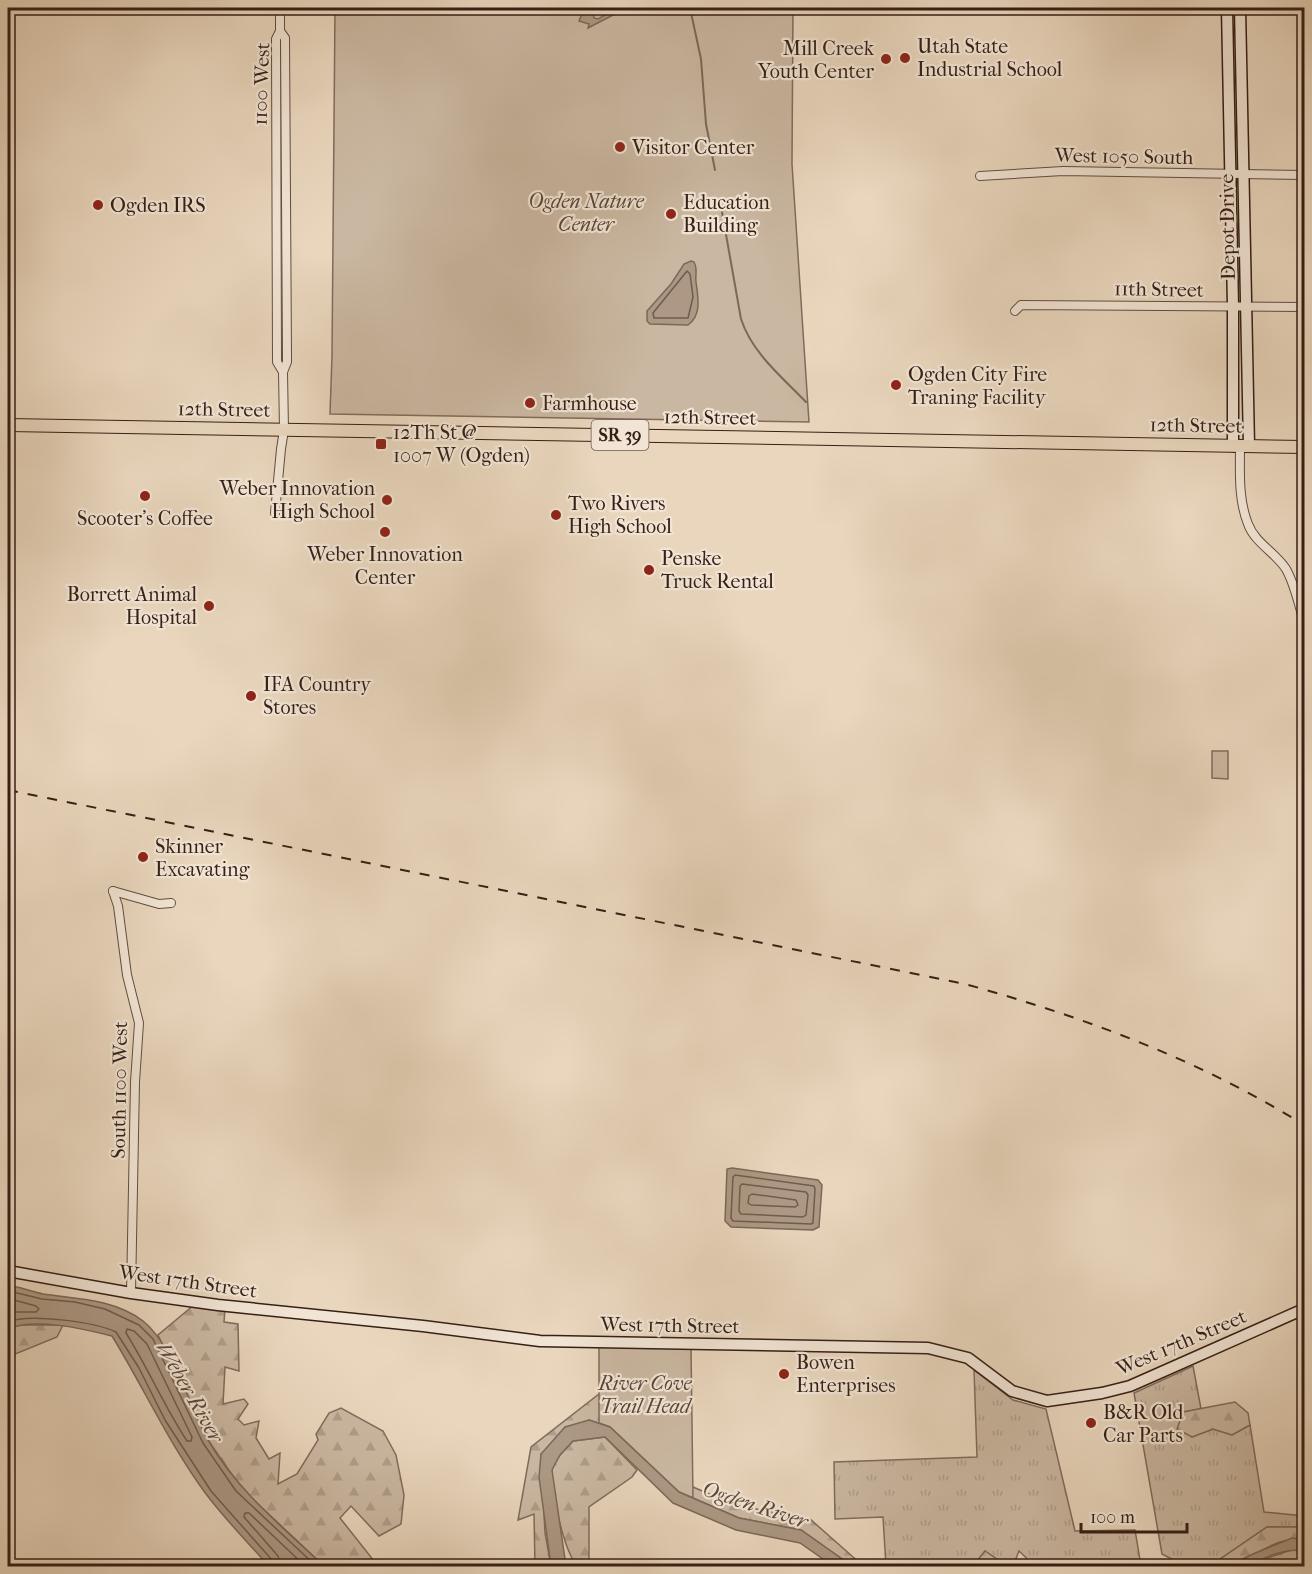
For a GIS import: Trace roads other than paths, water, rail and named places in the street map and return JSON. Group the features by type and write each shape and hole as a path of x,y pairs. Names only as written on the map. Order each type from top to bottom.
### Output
{"main road":[{"name":"12th Street","path":"8,425 1305,447"}],"street":[{"path":"280,8 280,31"},
{"name":"Depot Drive","path":"1227,8 1233,306 1241,446"},
{"name":"Depot Drive","path":"1240,8 1247,306 1241,493 1247,523 1259,543 1286,569 1305,622"},
{"name":"1100 West","path":"275,513 280,449 284,430 283,372 287,362 285,38 280,31 276,39 277,363 283,372"},
{"name":"West 1050 South","path":"980,176 1039,171 1305,175"},
{"name":"11th Street","path":"1015,311 1021,305 1305,307"},
{"path":"277,342 287,342"},
{"name":"South 1100 West","path":"131,1293 135,1082 139,1023 127,975 118,906 113,891 135,897"},
{"path":"118,906 135,897 159,904 171,903"},
{"name":"West 17th Street","path":"8,1271 131,1293 218,1305 423,1326 540,1341 928,1348 968,1358 1012,1391 1047,1401 1102,1393 1130,1386 1305,1309"}],"water":[{"path":"584,8 592,8 594,18 598,19 609,13 607,8 629,8 588,28 589,24 579,21"},
{"path":"691,261 696,267 698,300 697,311 692,321 688,325 650,324 647,321 647,311 671,284 684,264"},
{"path":"727,1169 818,1180 822,1185 819,1227 813,1230 731,1227 725,1221"},
{"name":"Weber River","path":"12,1286 43,1294 108,1304 143,1321 153,1331 171,1359 208,1440 232,1475 276,1522 324,1566 269,1566 221,1513 193,1475 168,1436 112,1336 45,1324 31,1324 8,1329 8,1288"},
{"name":"Ogden River","path":"589,1420 610,1427 679,1492 739,1518 801,1530 852,1566 833,1566 800,1543 736,1530 673,1503 605,1437 573,1441 560,1455 552,1470 566,1566 551,1566 539,1477 541,1454 565,1427"},
{"path":"1292,1538 1304,1540 1304,1551 1278,1553 1254,1566 1228,1566 1253,1554"}],"waterway":[{"path":"690,8 701,59 706,124 715,170"},
{"path":"722,212 741,319 746,331 760,354 806,402"}],"railway":[{"path":"8,790 965,984 1054,1011 1140,1042 1224,1080 1304,1125"}],"place":[{"name":"Utah State Industrial School","path":"905,58"},
{"name":"Mill Creek Youth Center","path":"886,59"},
{"name":"Visitor Center","path":"620,147"},
{"name":"Ogden IRS","path":"98,205"},
{"name":"Education Building","path":"671,214"},
{"name":"Ogden City Fire Traning Facility","path":"896,385"},
{"name":"Farmhouse","path":"530,403"},
{"name":"12Th St @ 1007 W (Ogden)","path":"381,444"},
{"name":"Scooter's Coffee","path":"145,496"},
{"name":"Weber Innovation High School","path":"387,500"},
{"name":"Two Rivers High School","path":"556,515"},
{"name":"Weber Innovation Center","path":"385,532"},
{"name":"Penske Truck Rental","path":"649,570"},
{"name":"Borrett Animal Hospital","path":"209,606"},
{"name":"IFA Country Stores","path":"251,696"},
{"name":"Skinner Excavating","path":"143,857"},
{"name":"Bowen Enterprises","path":"784,1374"},
{"name":"B&R Old Car Parts","path":"1091,1423"}],"park label":[{"name":"Ogden Nature Center","path":"586,212"},
{"name":"River Cove Trail Head","path":"645,1394"}]}
